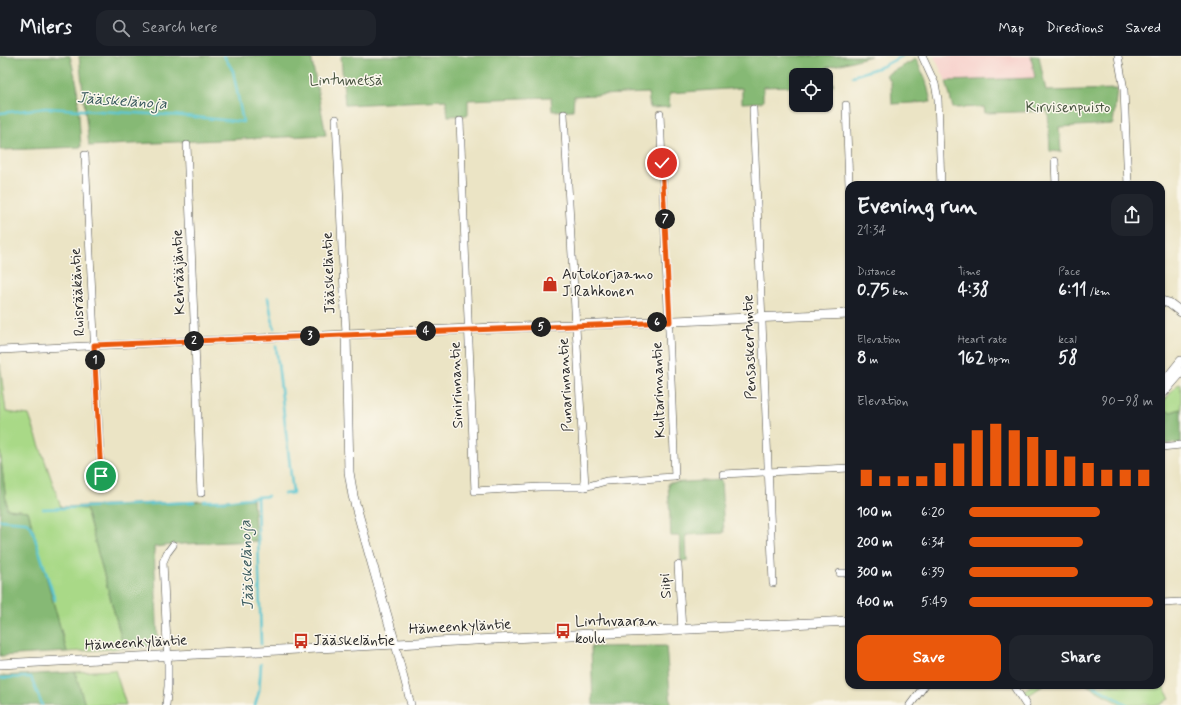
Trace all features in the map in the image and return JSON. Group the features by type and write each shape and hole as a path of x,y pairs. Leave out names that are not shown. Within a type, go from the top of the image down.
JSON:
{"street":[{"path":"922,56 935,84 938,99 941,181"},
{"path":"1118,56 1124,90 1128,181"},
{"path":"846,105 849,181"},
{"name":"Pensaskertuntie","path":"753,109 772,583"},
{"name":"Punarinnantie","path":"564,114 585,487"},
{"name":"Kultarinnantie","path":"585,487 606,481 675,477 670,322 660,114"},
{"name":"Jääskeläntie","path":"336,119 346,334 349,472 353,496 411,705"},
{"name":"Sinirinnantie","path":"460,121 474,491 540,487 585,487"},
{"name":"Kehrääjäntie","path":"187,145 201,493"},
{"name":"Ruisrääkäntie","path":"85,155 101,476"},
{"path":"1055,161 1056,181"},
{"path":"1165,302 1169,302 1181,312"},
{"path":"0,350 346,334 845,314"},
{"path":"1165,390 1179,372 1181,361"},
{"path":"1165,383 1179,372"},
{"path":"1165,447 1181,445"},
{"path":"723,474 845,468"},
{"path":"166,705 168,686 163,562 166,553 173,545"},
{"name":"Siipi","path":"678,564 682,630"},
{"path":"840,573 845,573"},
{"path":"1165,603 1181,602"},
{"name":"Hämeenkyläntie","path":"0,664 845,621"},
{"path":"910,705 922,689"},
{"path":"1016,689 1026,705"}],"shaded area":[{"path":"934,56 1031,56 1035,78 946,81"}],"green space":[{"path":"0,56 70,56 77,85 81,147 0,150"},
{"path":"79,56 311,56 326,135 89,146"},
{"name":"Lintumetsä","path":"341,56 871,56 826,68 789,68 789,86 763,87 763,102 742,103 742,88 670,93 669,107 650,108 648,93 574,96 573,110 552,111 551,97 468,100 468,115 448,116 446,100 345,105"},
{"name":"Kirvisenpuisto","path":"1031,56 1039,56 1046,91 1117,89 1113,124 1059,127 1061,152 1050,151 1048,111 985,113 984,107 953,108 946,81 1035,78"},
{"path":"916,59 926,81 931,102 892,104 891,82 886,75"},
{"path":"0,364 6,412 29,415 61,507 86,509 124,648 67,652 28,511 7,509 0,452"},
{"path":"1181,383 1181,409 1171,412 1165,410 1165,400 1176,386"},
{"path":"1181,409 1181,443 1165,444 1165,410 1171,412"},
{"path":"0,452 7,509 28,511 67,652 0,656"},
{"path":"721,480 724,533 686,535 687,561 681,561 680,536 671,536 668,483"},
{"path":"253,499 256,541 182,544 154,547 158,646 124,648 86,509 61,507"},
{"path":"666,646 671,705 593,705 591,647"},
{"path":"115,670 126,705 85,705 75,672"},
{"path":"75,672 85,705 0,705 0,676"},
{"path":"1026,689 1038,689 1027,696 1023,691"},
{"path":"1094,689 1164,689 1170,698 1160,705 1122,705"}],"waterway":[{"name":"Jääskelänoja","path":"0,113 46,108 185,116 243,122 233,71 224,56"},
{"path":"853,76 883,66 902,56"},
{"name":"Jääskelänoja","path":"268,298 274,328"},
{"name":"Jääskelänoja","path":"276,346 293,493 284,494"},
{"name":"Jääskelänoja","path":"261,644 257,497 268,496"},
{"path":"204,501 225,501 257,497"},
{"path":"43,509 194,502"},
{"path":"0,520 26,522 31,526 55,600"},
{"name":"Jääskelänoja","path":"255,705 259,692 261,664"},
{"path":"0,678 31,677 42,705"},
{"path":"1099,689 1128,705"}],"place":[{"name":"Autokorjaamo J.Rahkonen","path":"550,284"},
{"name":"Lintuvaaran koulu","path":"563,631"},
{"name":"Jääskeläntie","path":"301,641"}],"route":[{"path":"101,476 94,345 670,322 662,163"}]}
